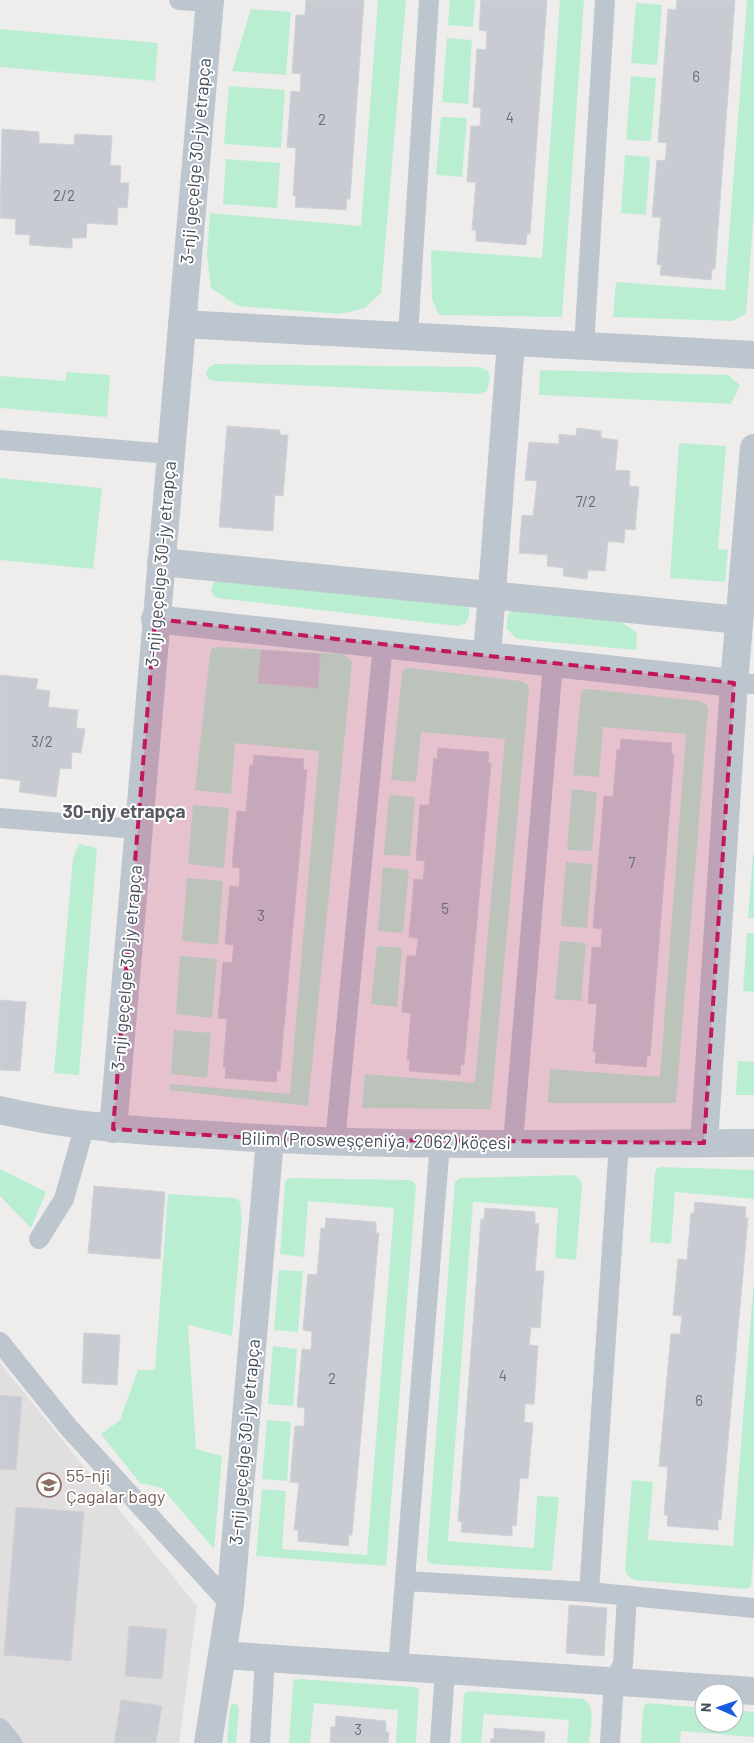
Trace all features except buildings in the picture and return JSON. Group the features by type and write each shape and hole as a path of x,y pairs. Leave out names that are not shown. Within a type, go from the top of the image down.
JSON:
{"street":[{"name":"3-nji geçelge 30-jy etrapça","path":"113,1129 209,1"},
{"path":"182,324 754,356"},
{"path":"487,656 511,342"},
{"path":"704,1143 744,683 739,620 754,448"},
{"path":"161,562 739,620"},
{"path":"155,619 744,683"},
{"name":"Bilim (Prosweşçeniýa, 2062) köçesi","path":"0,1110 44,1120 113,1129 335,1142 754,1143"},
{"name":"3-nji geçelge 30-jy etrapça","path":"208,1743 230,1604 270,1139"},
{"path":"222,1655 754,1691"}],"lane":[{"path":"179,0 209,1"},
{"path":"408,336 429,0"},
{"path":"584,346 605,0"},
{"path":"0,440 170,454"},
{"path":"335,1142 383,644"},
{"path":"513,1143 553,663"},
{"path":"0,818 138,829"},
{"path":"38,1239 64,1199 84,1125"},
{"path":"398,1667 440,1143"},
{"path":"589,1592 619,1143"},
{"path":"0,1342 69,1428 230,1604"},
{"path":"406,1581 589,1592 754,1608"},
{"path":"610,1743 614,1681 623,1664 627,1596"},
{"path":"260,1743 265,1658"},
{"path":"440,1743 446,1670"},
{"path":"0,1728 12,1743"}],"highlighted area":[{"path":"155,619 734,683 704,1143 270,1139 113,1129"}],"shaded area":[{"name":"55-nji Çagalar bagy","path":"0,1363 197,1606 179,1743 0,1743"}],"green space":[{"path":"378,0 406,0 381,293 365,308 340,314 238,306 211,288 207,254 210,213 361,226"},
{"path":"450,0 475,0 473,27 448,25"},
{"path":"560,0 584,0 562,317 439,315 432,299 431,250 542,258"},
{"path":"747,0 754,0 754,211 746,314 732,321 613,317 616,282 725,290"},
{"path":"636,3 662,5 657,65 631,63"},
{"path":"251,9 291,12 286,75 232,71"},
{"path":"0,29 158,43 155,81 0,67"},
{"path":"447,38 472,40 468,104 442,102"},
{"path":"631,76 656,78 651,141 626,140"},
{"path":"229,86 285,90 281,148 224,144"},
{"path":"441,117 467,118 462,177 436,175"},
{"path":"625,155 650,157 646,215 621,213"},
{"path":"226,159 280,163 277,208 223,204"},
{"path":"215,364 480,367 487,370 490,377 487,391 479,394 215,381 208,379 206,373 209,367"},
{"path":"540,370 728,375 740,385 731,404 539,395"},
{"path":"66,372 110,375 107,417 0,408 0,376 66,381"},
{"path":"679,443 726,446 718,549 728,550 725,582 670,578"},
{"path":"0,478 102,488 93,569 0,560"},
{"path":"214,582 467,603 469,614 465,624 457,626 218,598 213,595 211,589"},
{"path":"513,610 611,614 637,633 636,650 517,639 506,628 508,615"},
{"path":"212,648 344,654 352,662 308,1106 170,1090 170,1084 290,1094 319,751 235,743 231,794 195,790 210,654"},
{"path":"410,668 521,681 527,684 529,689 491,1109 362,1108 365,1074 475,1083 505,739 421,732 416,782 391,780 402,674 404,669"},
{"path":"583,690 700,701 706,704 708,709 676,1103 548,1103 550,1069 660,1077 686,734 603,727 599,777 573,775 581,695"},
{"path":"572,789 597,792 592,851 567,850"},
{"path":"389,795 415,797 410,856 384,855"},
{"path":"193,805 229,808 224,868 188,864"},
{"path":"79,844 97,848 79,1075 54,1073 73,858"},
{"path":"753,854 754,918 748,918"},
{"path":"566,862 592,864 587,928 561,926"},
{"path":"383,867 409,870 403,933 378,931"},
{"path":"187,878 223,881 218,945 182,941"},
{"path":"747,933 754,933 754,992 743,991"},
{"path":"560,941 586,943 581,1001 555,999"},
{"path":"377,946 402,948 397,1007 371,1004"},
{"path":"180,956 217,959 212,1018 176,1014"},
{"path":"174,1030 211,1033 207,1078 171,1074"},
{"path":"738,1061 754,1062 754,1095 736,1095"},
{"path":"661,1167 754,1170 754,1199 675,1192 671,1244 650,1242 655,1173 656,1169"},
{"path":"0,1169 46,1192 31,1228 0,1196"},
{"path":"574,1175 581,1181 582,1186 576,1260 555,1258 558,1208 473,1202 448,1541 534,1548 537,1496 559,1497 552,1571 432,1564 428,1562 427,1557 455,1182 460,1178"},
{"path":"291,1178 409,1180 414,1182 416,1187 386,1566 256,1556 262,1489 286,1491 282,1549 367,1555 394,1208 308,1201 304,1257 280,1254 285,1184 286,1180"},
{"path":"168,1194 236,1198 240,1202 242,1218 232,1336 188,1325 196,1449 222,1456 214,1549 162,1488 140,1483 101,1434 120,1420 138,1370 155,1370"},
{"path":"279,1270 303,1271 298,1332 274,1330"},
{"path":"754,1279 754,1544 751,1586 747,1589 634,1580 627,1575 625,1569 632,1480 653,1482 648,1540 733,1546"},
{"path":"273,1346 297,1349 293,1406 268,1404"},
{"path":"267,1420 291,1422 287,1481 262,1479"},
{"path":"294,1680 414,1687 419,1689 416,1743 396,1743 398,1710 314,1703 310,1743 289,1743 293,1685"},
{"path":"469,1691 583,1699 590,1707 591,1713 589,1743 567,1743 569,1720 484,1714 481,1743 461,1743 464,1694"},
{"path":"649,1703 694,1707 694,1732 681,1731 680,1743 641,1743 643,1709"},
{"path":"232,1704 237,1704 239,1709 236,1743 227,1743 230,1708"},
{"path":"744,1711 754,1712 754,1737 705,1733 744,1733"}],"place":[{"name":"55-nji Çagalar bagy","path":"49,1485"}],"district":[{"name":"30-njy etrapça","path":"124,810"}]}
